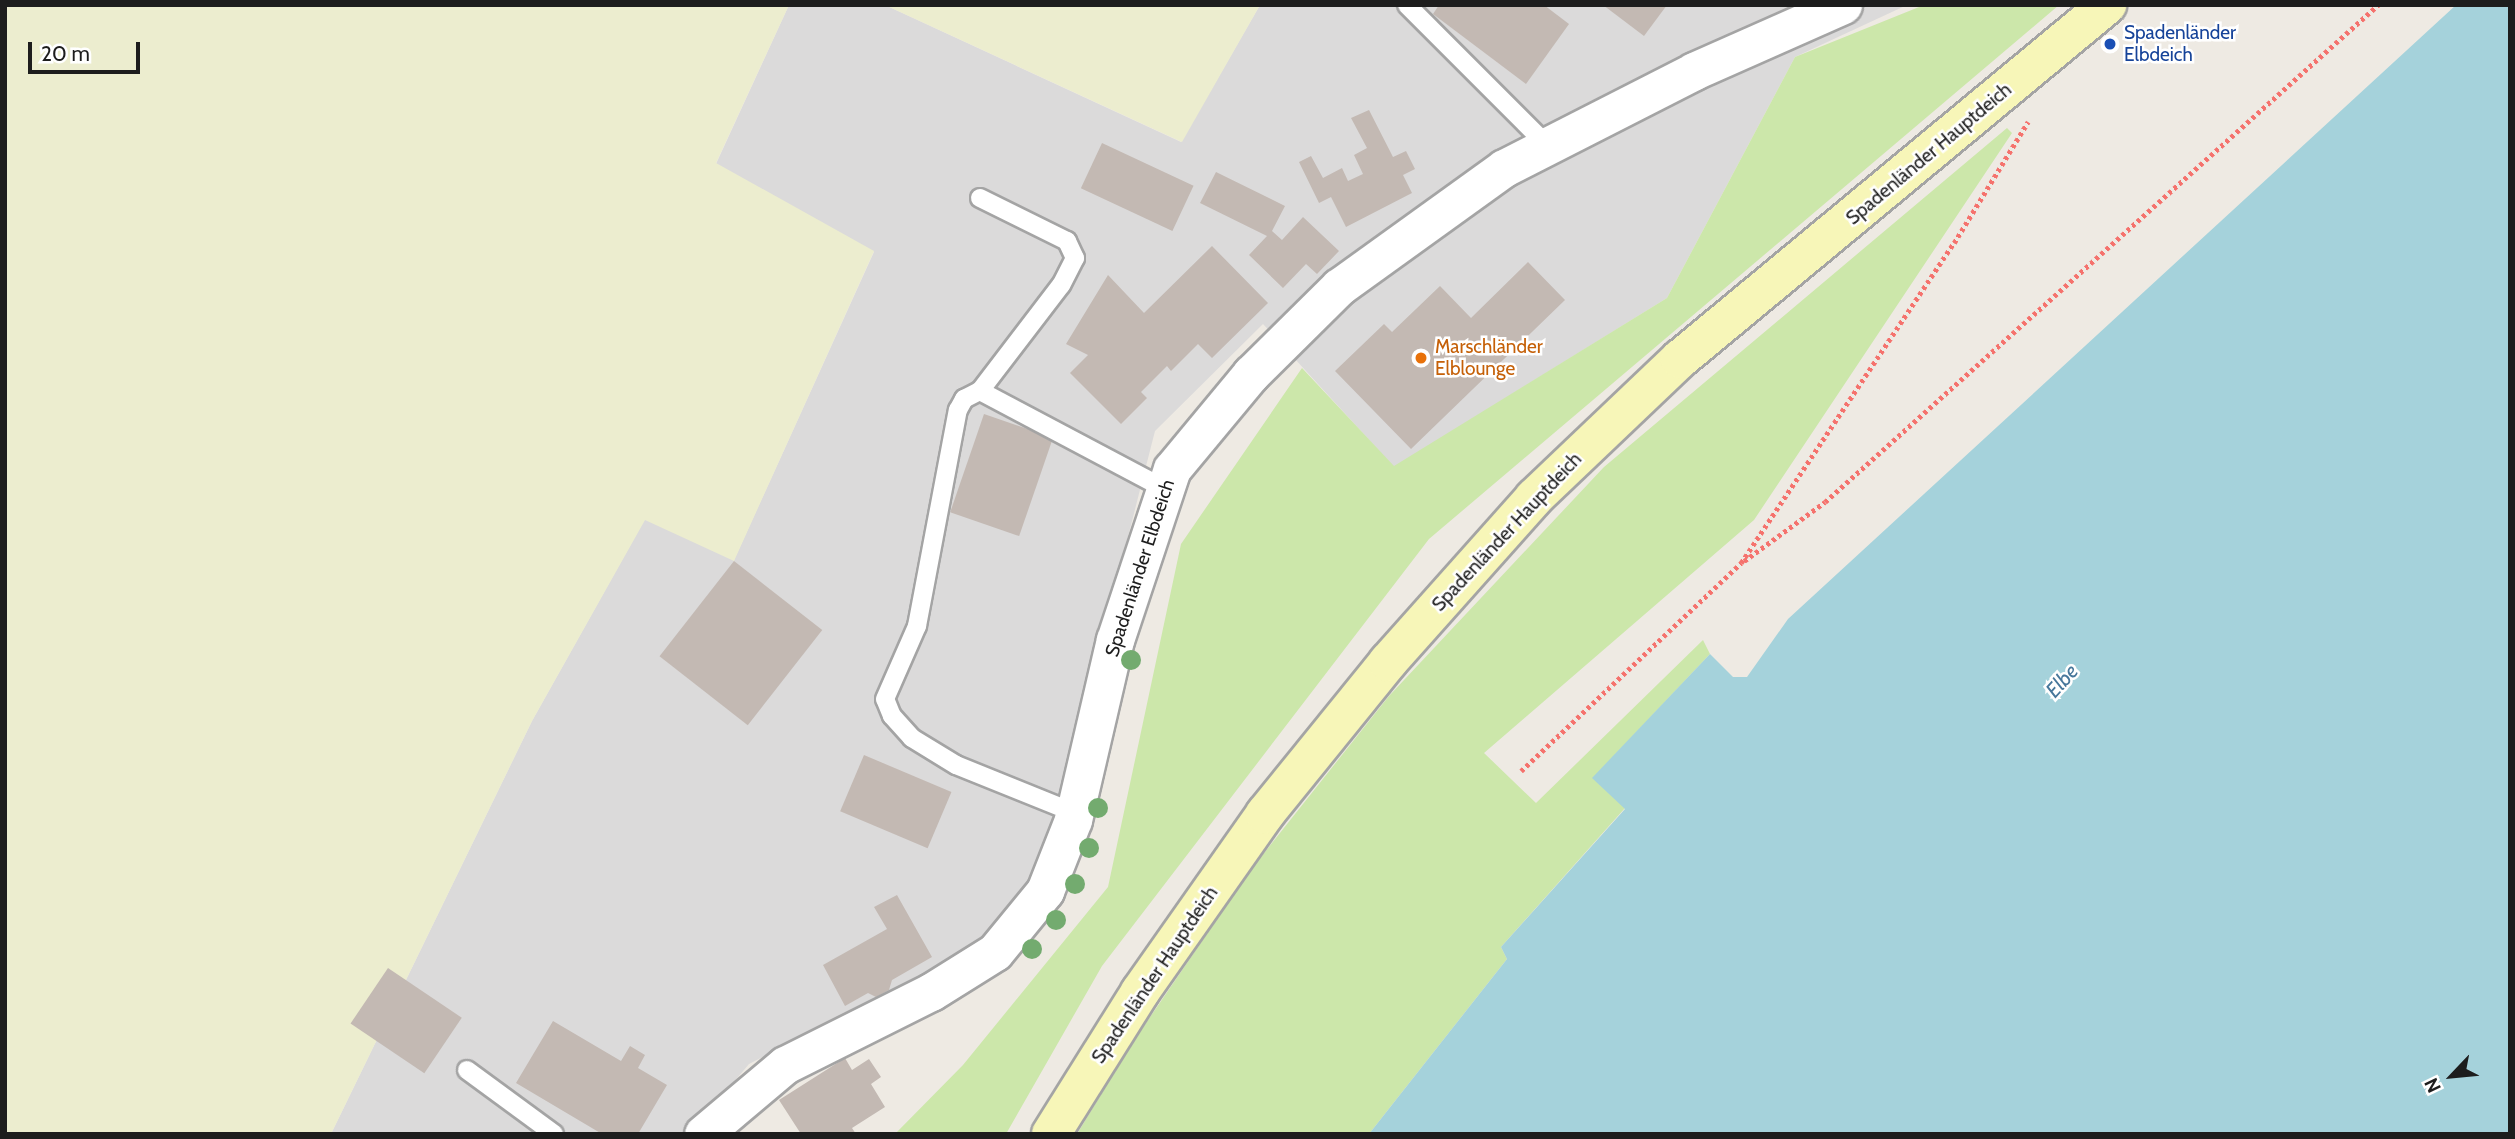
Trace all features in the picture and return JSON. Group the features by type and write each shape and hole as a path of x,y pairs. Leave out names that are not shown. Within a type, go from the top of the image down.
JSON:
{"street":[{"name":"Spadenländer Elbdeich","path":"703,1134 785,1065 931,992 995,952 1045,891 1075,813 1115,640 1172,469 1251,374 1339,287 1504,168 1694,71 1843,5"},
{"name":"Spadenländer Hauptdeich","path":"1051,1134 1140,992 1265,814 1388,662 1534,498 1680,359 2101,7"}],"lane":[{"path":"1407,5 1548,146"},
{"path":"980,198 1067,241 1075,258 1062,285 980,391 964,399 958,410 917,626 885,698 892,716 912,738 956,765 1075,813"},
{"path":"980,391 1165,489"},
{"path":"467,1070 554,1134"}],"path":[{"path":"1521,771 1741,563 1825,502 2378,5"},
{"path":"1741,563 1954,243 2034,113"}],"shaded area":[{"path":"789,5 885,5 1181,142 1260,5 1907,5 1795,57 1667,298 1394,467 1263,324 1155,431 1045,862 977,947 749,1064 690,1134 331,1134 532,721 645,519 734,560 874,252 716,164"}],"green space":[{"path":"5,5 789,5 716,163 874,251 734,561 645,520 532,721 331,1134 5,1134"},
{"path":"885,5 1260,5 1182,142"},
{"path":"1924,5 2059,5 1429,539 1102,966 1006,1134 895,1134 963,1065 1108,887 1181,544 1302,368 1394,466 1667,298 1795,57"},
{"path":"2007,128 2012,133 1754,520 1484,753 1536,803 1703,640 1710,654 1593,778 1625,808 1501,947 1507,959 1369,1134 1077,1134 1133,1042 1252,868 1389,696 1604,467"}],"water":[{"name":"Elbe","path":"2456,5 2510,5 2510,1134 1369,1134 1507,959 1501,947 1625,809 1592,778 1710,654 1733,677 1747,677 1788,619"}],"building":[{"path":"1439,5 1544,5 1569,24 1526,84 1433,14"},
{"path":"1603,5 1667,5 1644,36"},
{"path":"1369,110 1393,157 1406,151 1415,169 1403,175 1412,193 1346,227 1331,197 1319,203 1299,162 1311,156 1323,178 1342,168 1348,181 1363,174 1354,155 1367,148 1351,118"},
{"path":"1102,143 1194,186 1172,231 1081,188"},
{"path":"1216,172 1285,206 1272,231 1282,240 1303,217 1339,251 1317,274 1306,264 1283,288 1249,255 1267,236 1200,203"},
{"path":"1212,246 1268,303 1212,358 1198,344 1171,371 1167,366 1141,392 1147,398 1121,424 1070,373 1088,355 1066,344 1108,275 1144,313"},
{"path":"1528,262 1565,300 1411,449 1335,371 1384,324 1392,332 1440,286 1471,318"},
{"path":"984,414 1053,438 1019,536 950,512"},
{"path":"734,561 822,630 748,725 660,656"},
{"path":"864,755 951,792 928,848 840,811"},
{"path":"897,895 932,957 892,980 889,990 876,997 868,993 845,1006 823,965 887,929 874,907"},
{"path":"388,968 462,1018 424,1073 351,1024"},
{"path":"553,1021 621,1061 630,1046 645,1055 638,1068 667,1085 638,1134 602,1134 516,1083"},
{"path":"845,1058 852,1070 869,1059 881,1077 871,1084 885,1107 852,1128 856,1134 801,1134 779,1100"}],"place":[{"name":"Spadenländer Elbdeich","path":"2110,44"},
{"name":"Marschländer Elblounge","path":"1421,358"}]}
